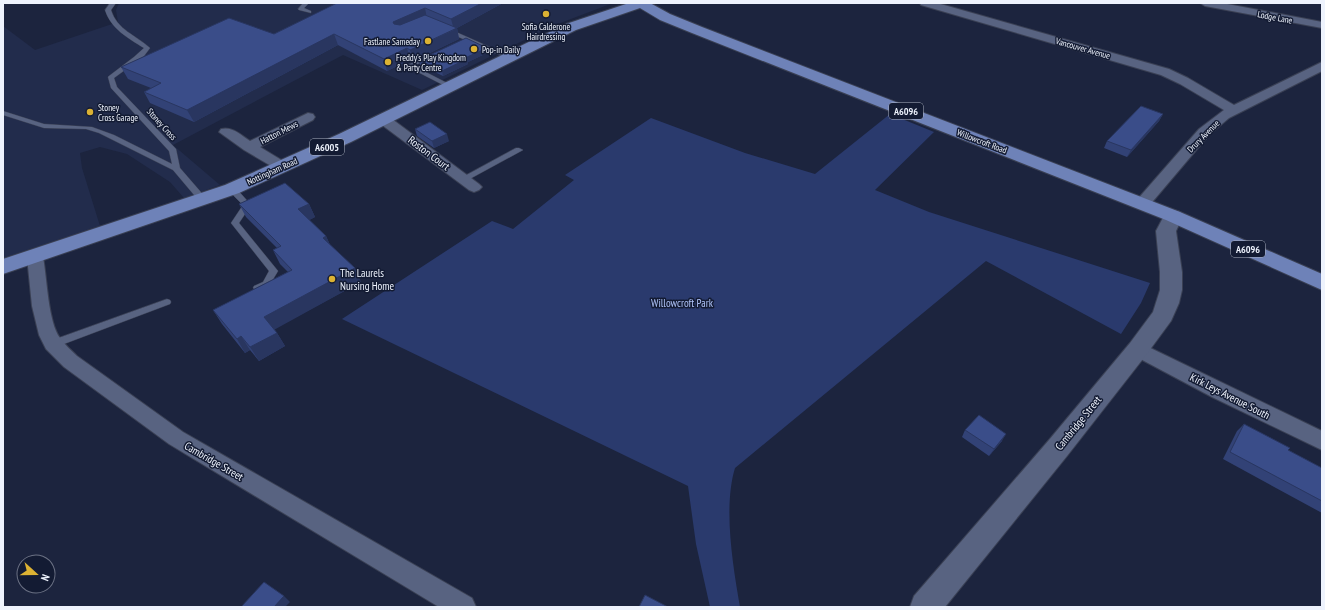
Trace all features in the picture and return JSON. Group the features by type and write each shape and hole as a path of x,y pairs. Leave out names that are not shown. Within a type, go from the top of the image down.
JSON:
{"main road":[{"name":"Nottingham Road","path":"3,267 232,189 383,119 571,27 641,3"},
{"name":"Willowcroft Road","path":"641,3 665,17 697,30 1173,216 1322,283"}],"street":[{"name":"Vancouver Avenue","path":"925,3 1165,72 1184,81 1234,110"},
{"name":"Lodge Lane","path":"1205,3 1322,25"},
{"name":"Drury Avenue","path":"1142,204 1204,132 1224,115 1319,70"},
{"name":"Hatton Mews","path":"249,146 308,117"},
{"name":"Roston Court","path":"383,119 469,183"},
{"name":"Hatton Mews","path":"226,132 282,167"},
{"name":"Cambridge Street","path":"924,607 1058,448 1163,315 1171,290 1171,272 1166,231 1173,216"},
{"name":"Cambridge Street","path":"35,257 43,313 48,335 53,344 90,377 165,431 463,607"},
{"name":"Kirk Leys Avenue South","path":"1138,348 1226,394 1322,441"}],"lane":[{"name":"Stoney Cross","path":"113,3 108,10 109,17 115,25 147,48 145,53 123,67 111,77 114,88 172,151 176,168 203,200"},
{"path":"306,3 301,9 309,12"},
{"path":"442,28 508,57"},
{"path":"462,42 468,39"},
{"path":"436,54 409,66 449,86"},
{"path":"3,113 29,123 49,126 89,128 134,147 160,162 176,168"},
{"path":"469,183 519,150"},
{"path":"232,189 248,205 235,223 274,271 266,284 248,293"},
{"path":"53,344 167,302"}],"shaded area":[{"path":"119,3 613,3 555,25 422,90 343,55 173,145 220,185 184,198 170,182 127,154 100,147 80,153 82,168 100,226 3,258 3,26 35,50 118,22 116,10"}],"green space":[{"name":"Willowcroft Park","path":"890,114 934,132 875,190 929,212 1150,283 1141,303 1121,334 986,261 735,468 731,484 729,519 732,556 740,607 710,607 696,544 688,486 342,319 492,221 513,229 574,180 565,175 651,118 745,153 815,174"}],"building":[{"path":"337,3 482,3 451,19 425,8 393,22 394,24 400,25 425,15 457,28 410,50 407,48 384,59 334,34 187,110 144,92 161,83 121,67 229,18 274,34"},
{"path":"466,38 487,48 442,71 419,60"},
{"path":"1141,106 1163,114 1131,150 1107,141"},
{"path":"430,122 447,134 432,141 415,129"},
{"name":"The Laurels Nursing Home","path":"285,183 309,204 298,209 326,236 323,238 355,268 264,317 277,333 250,347 241,336 237,339 213,310 292,270 273,250 281,246 239,204"},
{"path":"979,415 1006,434 994,449 965,430"},
{"path":"1244,424 1290,448 1288,450 1322,468 1322,501 1230,452"},
{"path":"264,582 284,596 274,607 241,607"},
{"path":"645,595 668,607 639,607"}],"place":[{"name":"Sofia Calderone Hairdressing","path":"546,14"},
{"name":"Fastlane Sameday","path":"428,41"},
{"name":"Pop-in Daily","path":"474,49"},
{"name":"Freddy's Play Kingdom & Party Centre","path":"388,62"},
{"name":"Stoney Cross Garage","path":"90,112"},
{"name":"The Laurels Nursing Home","path":"332,279"}]}
